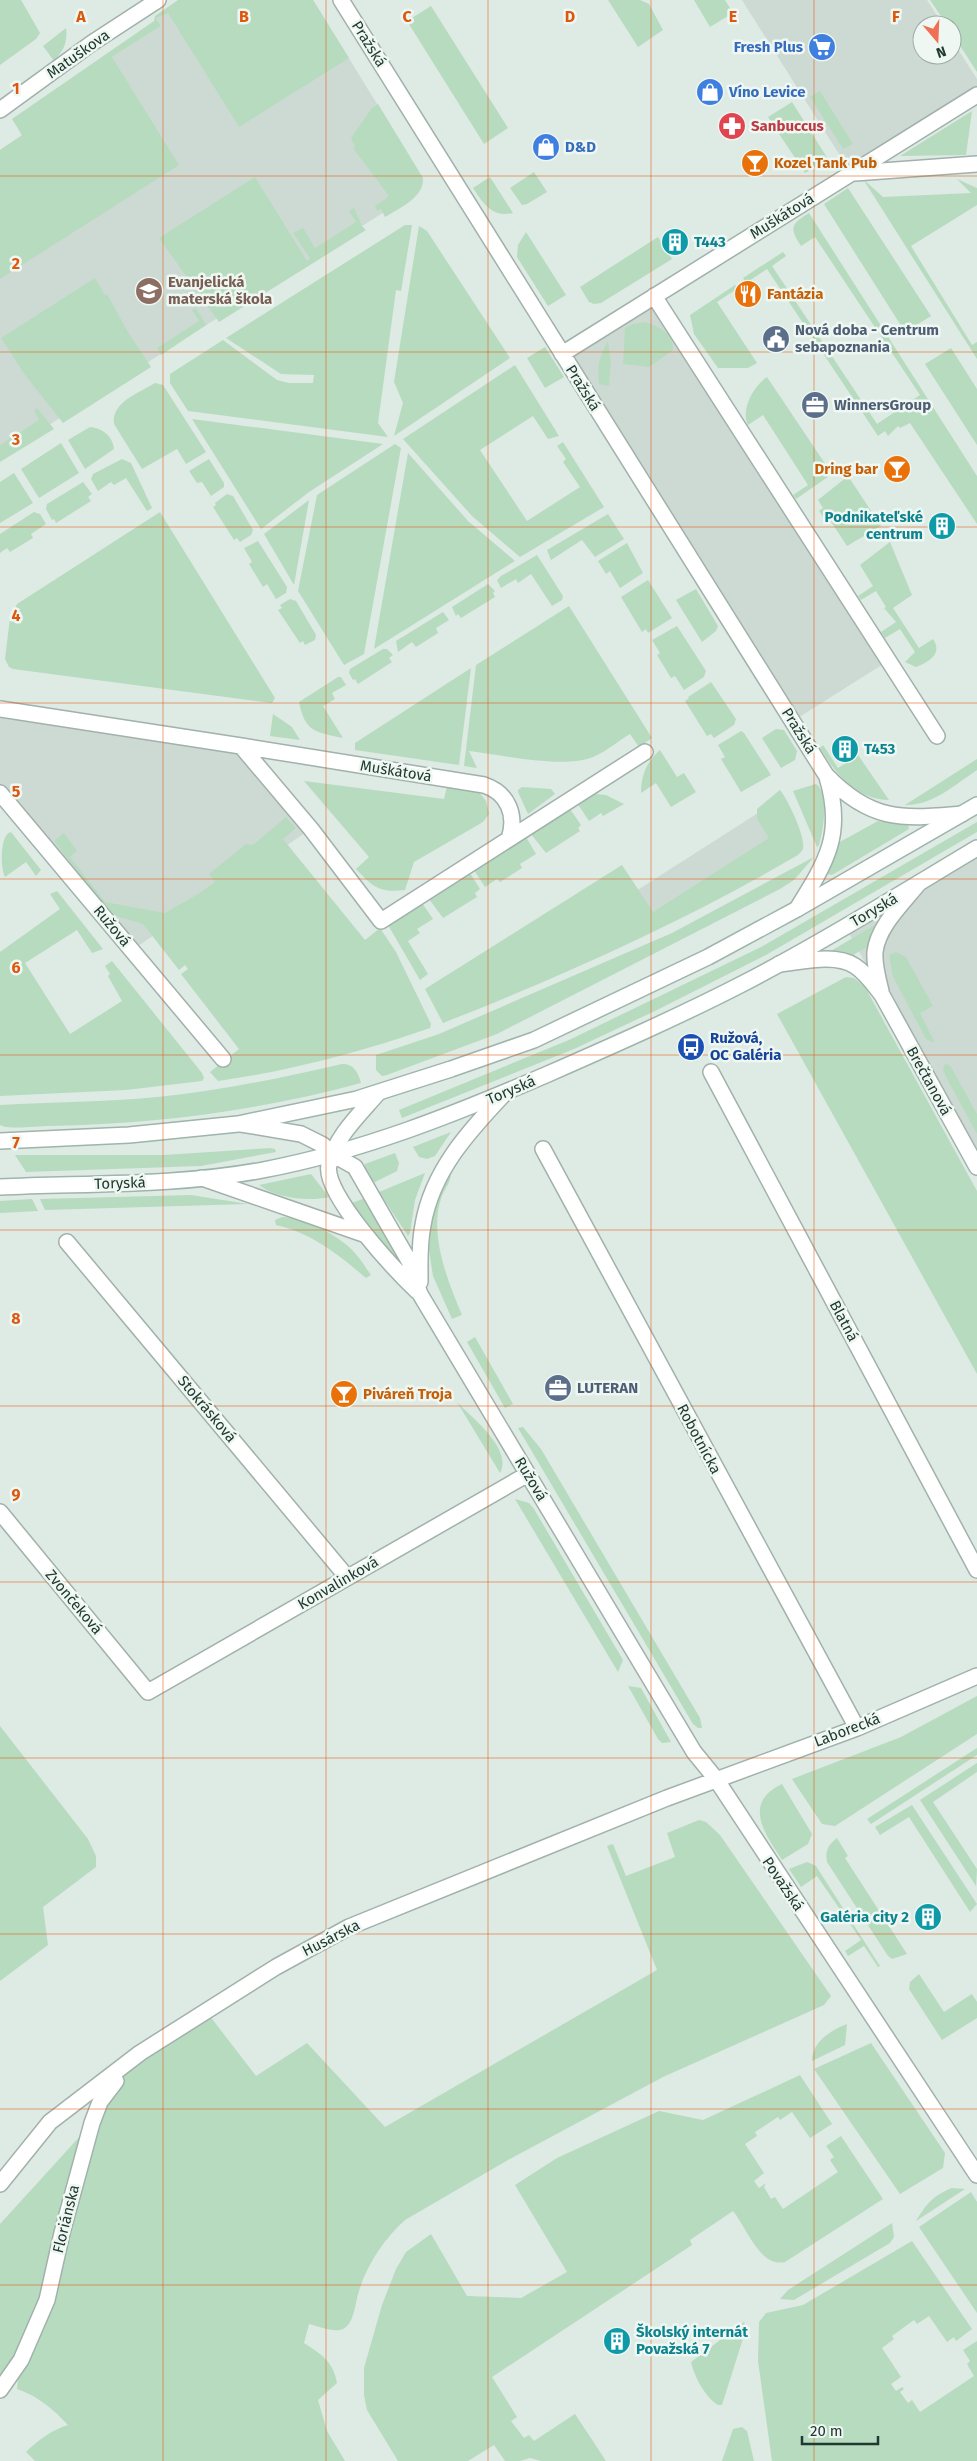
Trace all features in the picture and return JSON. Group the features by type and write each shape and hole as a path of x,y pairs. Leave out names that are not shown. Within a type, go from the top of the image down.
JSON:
{"street":[{"name":"Matuškova","path":"0,110 92,43 158,0"},
{"name":"Pražská","path":"344,1 562,354 826,775"},
{"name":"Muškátová","path":"562,354 977,95"},
{"path":"851,173 977,164"},
{"path":"654,296 937,736"},
{"name":"Muškátová","path":"0,709 241,746 492,788 507,802 512,814 513,826 509,839"},
{"path":"241,746 311,829 381,921 645,752"},
{"path":"826,775 846,794 872,810 911,817 962,814"},
{"path":"797,909 818,876 831,845 835,822 834,805 826,775"},
{"name":"Ružová","path":"0,793 223,1059"},
{"path":"0,1141 128,1135 238,1124 378,1093 534,1040 708,957 797,909 977,805"},
{"name":"Toryská","path":"0,1187 202,1178 264,1170 332,1154 398,1135 505,1093 655,1027 779,964 977,848"},
{"path":"882,995 876,968 875,953 877,943 887,922 919,883"},
{"path":"779,964 840,961 856,967 882,995"},
{"name":"Brečtanová","path":"882,995 977,1167"},
{"name":"Blatná","path":"711,1072 977,1570"},
{"name":"Ružová","path":"378,1093 348,1129 332,1154 328,1166 330,1180 340,1200 366,1235 395,1270 420,1294"},
{"path":"420,1294 422,1227 432,1191 448,1161 472,1128 505,1093"},
{"path":"238,1124 301,1134 323,1145 332,1154"},
{"name":"Robotnícka","path":"542,1149 856,1728"},
{"name":"Ružová","path":"332,1154 350,1163 360,1174 409,1261 420,1294 642,1665"},
{"path":"202,1178 366,1235"},
{"name":"Stokrásková","path":"68,1242 347,1577"},
{"name":"Konvalinková","path":"148,1692 528,1474"},
{"name":"Zvončeková","path":"0,1512 148,1692"},
{"name":"Považská","path":"642,1665 694,1752 716,1779 972,2158 977,2175"},
{"name":"Laborecká","path":"716,1779 856,1728 977,1676"},
{"name":"Husárska","path":"0,2184 50,2122 140,2053 276,1967 349,1927 716,1779"},
{"name":"Floriánska","path":"0,2390 21,2360 48,2300 62,2233 95,2112 109,2089 140,2053"}],"shaded area":[{"path":"193,0 313,0 414,164 400,202 0,456 0,150 22,136 18,128 58,91 161,26 156,18"},
{"path":"742,0 927,0 937,15 912,15 912,65 962,65 962,56 977,79 977,95 851,173"},
{"path":"654,296 888,661 793,721 562,354"},
{"path":"0,709 241,746 311,829 132,950 0,793"},
{"path":"758,813 774,840 652,917 636,891"},
{"path":"977,848 977,1167 845,926"}],"green space":[{"path":"0,0 21,0 40,33 36,39 0,65"},
{"path":"178,0 313,0 349,58 239,127 168,13 156,18 161,26 112,57 179,165 0,279 0,150 22,135 12,119 154,21 155,16"},
{"path":"608,0 640,0 649,4 663,30 638,47"},
{"path":"694,0 725,0 733,13 710,27"},
{"path":"930,0 977,0 977,72 962,49 962,15 940,15"},
{"path":"431,6 508,128 484,144 407,21"},
{"path":"66,28 64,46 54,61 43,46"},
{"path":"820,91 853,144 843,149 810,97"},
{"path":"792,102 828,159 805,173 768,117"},
{"path":"378,104 423,178 422,185 415,197 385,217 381,209 377,211 375,206 389,196 353,148 355,147 351,138 372,108"},
{"path":"972,111 966,155 900,156"},
{"path":"534,172 547,192 522,205 510,188"},
{"path":"255,177 307,261 310,258 293,233 303,228 315,248 356,222 349,211 354,208 362,226 366,230 219,322 159,238"},
{"path":"490,177 513,213 499,213 489,208 473,188"},
{"path":"863,179 883,197 971,193 957,179 977,188 977,205 911,246 972,345 977,342 977,359"},
{"path":"848,188 931,316 905,332 824,204"},
{"path":"809,213 977,476 977,524 910,423 900,428 898,426 888,436 885,431 878,436 767,269 746,283 743,278 783,252 786,256 772,266 877,424 920,395 815,237 801,246 797,240 794,231 795,224"},
{"path":"405,225 412,225 401,291 396,290 378,423 388,437 188,411 170,383 170,374 223,340 277,380 289,383 313,383 314,375 281,374 226,338"},
{"path":"419,226 427,231 510,358 394,436 403,403 394,382"},
{"path":"526,232 566,295 548,306 517,257 518,245"},
{"path":"658,237 672,259 601,303 594,304 589,302 580,287"},
{"path":"95,278 105,295 107,294 128,332 151,367 63,423 25,375 1,338"},
{"path":"735,285 738,288 717,302 757,363 748,368 718,368 694,334 690,315"},
{"path":"196,308 206,325 161,355 157,348 199,321 192,310"},
{"path":"645,322 668,335 673,344 673,350 649,367 623,364 625,328 633,324"},
{"path":"608,341 611,363 609,386 599,384 598,373 599,362"},
{"path":"545,347 564,377 545,388 527,358"},
{"path":"951,348 977,389 977,445 925,364"},
{"path":"515,365 559,436 548,439 533,416 480,450 527,521 580,487 563,462 566,459 557,446 563,442 604,507 520,557 472,516 403,439"},
{"path":"767,377 832,474 796,499 793,495 808,485 763,415 748,425 746,419 747,405 753,392"},
{"path":"155,383 163,385 206,452 186,464 177,449 142,469 114,424 114,416 121,404 127,399"},
{"path":"37,408 54,429 0,462 0,445 39,420 34,411"},
{"path":"192,419 383,444 309,492 261,529"},
{"path":"90,427 106,433 112,440 114,449 85,469 68,440"},
{"path":"61,443 79,473 39,498 21,469"},
{"path":"395,444 401,448 364,654 344,665 298,591 317,495"},
{"path":"408,453 468,521 515,561 374,649"},
{"path":"122,459 131,463 152,508 147,511 126,478 114,485 111,482 98,491 91,479 93,474"},
{"path":"209,459 224,483 224,487 211,496 202,482 197,483 189,471"},
{"path":"14,473 33,503 0,523 0,482"},
{"path":"848,476 881,526 847,546 828,517 824,518 819,511 823,508 818,500"},
{"path":"83,482 92,494 88,497 91,501 56,523 54,519 52,520 46,509 47,504"},
{"path":"227,494 233,496 253,530 251,535 240,542 237,538 234,540 213,507 216,505 215,503"},
{"path":"309,500 294,585 264,534"},
{"path":"34,512 40,514 46,524 31,534 33,538 10,552 7,548 0,553 0,534"},
{"path":"160,512 275,698 272,703 9,667 5,659 10,618 17,604"},
{"path":"608,514 624,539 595,557 582,540 551,560 547,550"},
{"path":"258,541 287,587 286,593 276,599 267,584 263,587 249,564 252,562 244,548"},
{"path":"890,542 912,595 893,608 919,648 933,639 936,644 933,657 926,663 916,667 905,662 915,652 900,629 885,638 881,632 896,622 884,608 886,607 876,591 861,600 858,596 873,586 860,565"},
{"path":"627,543 643,573 620,588 610,571 606,574 598,561"},
{"path":"537,555 563,596 562,600 552,606 531,574 518,583 516,579 501,588 497,580"},
{"path":"648,580 672,618 648,633 646,629 642,632 621,597"},
{"path":"488,584 495,591 493,593 495,597 461,618 458,614 456,616 452,607"},
{"path":"696,589 718,626 716,631 702,642 676,600"},
{"path":"290,599 296,601 316,635 315,640 305,645 303,641 300,643 278,610 282,608 280,605"},
{"path":"569,606 652,738 639,747 630,734 593,757 566,762 532,760 469,751 477,768 464,766 476,665"},
{"path":"443,612 449,620 436,628 438,633 416,647 412,642 398,652 396,641"},
{"path":"677,626 706,671 704,677 684,690 675,676 671,678 657,655 660,653 652,640"},
{"path":"383,649 387,649 393,655 389,658 392,662 358,684 355,679 353,680 349,673 350,669"},
{"path":"471,668 459,765 355,750 355,743"},
{"path":"338,677 341,677 346,685 332,693 335,699 323,706 343,738 318,732 308,725 301,712 299,702"},
{"path":"711,682 736,719 734,725 714,738 711,734 707,736 685,701"},
{"path":"273,714 292,727 300,740 270,736"},
{"path":"776,729 784,730 797,751 795,760 781,768 762,738"},
{"path":"741,731 771,775 741,792 721,759 725,757 718,745"},
{"path":"823,745 838,768 858,755 889,800 877,799 856,790 840,776 826,758 820,748"},
{"path":"660,750 677,777 684,773 696,792 671,807 656,783 641,793 642,780 646,769"},
{"path":"977,759 977,770 952,787 925,802 905,805"},
{"path":"304,781 444,799 448,782 476,788 486,801 489,814 483,822 414,862 405,890 389,891 372,884 356,869 369,857"},
{"path":"816,784 823,795 824,804 822,831 817,847 793,791"},
{"path":"522,787 551,789 555,794 528,814 518,792"},
{"path":"780,790 792,810 802,836 803,849 798,855 712,902 624,946 534,986 443,1023 425,989 622,865 653,912 769,838 757,819 757,809"},
{"path":"596,794 606,795 624,804 603,816 601,813 589,821 577,803"},
{"path":"570,809 581,825 578,828 580,831 546,853 531,834"},
{"path":"286,817 296,828 283,839 365,940 380,928 396,952 431,1024 430,1028 325,1060 272,1072 218,1081 210,1072 239,1049 181,974 188,969 185,965 179,970 143,924 116,916 103,904 54,841 64,833 77,851 70,857 105,902 165,913 215,882 209,874 246,844 253,845"},
{"path":"878,821 908,825 909,829 832,875 827,874 838,843"},
{"path":"977,822 977,832 766,955 574,1049 402,1118 399,1110 569,1040 761,947"},
{"path":"11,832 41,870 36,876 26,862 5,877 2,866 3,844 7,834"},
{"path":"526,837 536,854 520,864 522,868 500,882 497,879 485,887 474,870"},
{"path":"814,857 794,880 780,889 497,1034 387,1075 382,1076 376,1070 376,1055 439,1034 672,933"},
{"path":"470,873 480,889 475,893 477,897 443,918 429,899"},
{"path":"57,891 103,949 92,953 77,930 25,963 70,1034 122,1001 108,976 110,974 105,966 112,961 202,1073 204,1078 202,1081 126,1090 0,1096 0,952 60,909 50,894"},
{"path":"422,903 433,919 417,929 420,933 408,941 428,974 420,980 388,925"},
{"path":"885,919 872,934 869,946 853,955 842,953 819,958"},
{"path":"896,952 906,957 933,1006 920,1013 935,1043 926,1039 893,977 889,955"},
{"path":"846,977 854,978 865,987 977,1191 977,1374 777,1014"},
{"path":"342,1064 350,1065 355,1069 361,1083 284,1101 167,1119 89,1125 10,1127 0,1125 0,1105 157,1097 250,1083"},
{"path":"945,1064 950,1065 977,1114 977,1134 946,1077 943,1069"},
{"path":"451,1132 435,1156 427,1159 419,1157 413,1147"},
{"path":"275,1149 276,1152 201,1166 26,1172 15,1155 164,1155"},
{"path":"395,1153 399,1163 397,1171 373,1183 364,1168 365,1164"},
{"path":"451,1170 449,1182 441,1199 437,1228 446,1273 462,1315 452,1319 433,1276 429,1250 430,1226 441,1182"},
{"path":"425,1173 415,1200 408,1236 379,1192"},
{"path":"311,1174 329,1197 312,1199 292,1198 274,1193 259,1185"},
{"path":"191,1195 248,1204 45,1210 40,1199"},
{"path":"365,1198 402,1264 398,1263 352,1203"},
{"path":"32,1199 38,1211 0,1213 0,1201"},
{"path":"282,1217 309,1223 335,1236 352,1250 371,1275 366,1278 346,1261 313,1239 276,1225 275,1220"},
{"path":"475,1337 513,1404 505,1408 467,1342"},
{"path":"457,1402 496,1444 503,1464 500,1473"},
{"path":"523,1427 541,1449 700,1718 702,1728 698,1728 693,1724 518,1428"},
{"path":"515,1499 529,1503 534,1509 623,1660 618,1672"},
{"path":"628,1686 641,1688 671,1742 662,1743 658,1739"},
{"path":"977,1696 977,1734 835,1826 822,1824 792,1779 901,1737"},
{"path":"0,1726 88,1839 96,1856 96,1867 43,1907 48,1945 0,1981"},
{"path":"977,1748 977,1755 871,1824 867,1819"},
{"path":"977,1763 977,1772 933,1802 977,1869 976,1886 920,1800"},
{"path":"782,1784 812,1834 808,1844 782,1860 764,1830 760,1810 763,1800 770,1792"},
{"path":"912,1805 977,1904 970,1912 909,1817 880,1835 875,1827"},
{"path":"699,1820 706,1822 720,1835 831,1996 824,2005 663,2077 508,2160 405,2220 384,2243 372,2261 362,2281 354,2312 347,2326 343,2329 335,2330 309,2324 304,2343 325,2359 333,2369 337,2383 318,2400 327,2431 345,2461 35,2461 26,2452 35,2443 68,2425 45,2404 32,2395 17,2389 20,2361 0,2390 0,2224 92,2123 100,2102 140,2053 206,2011 256,2076 307,2043 385,2127 657,1970 607,1846 613,1844 626,1876 675,1857 667,1833"},
{"path":"837,1838 848,1856 845,1858 907,1954 892,1959 888,1956 827,1862 828,1848"},
{"path":"807,1862 816,1866 880,1966 878,1967 864,1946 848,1956 845,1951 861,1940 817,1876 801,1887 789,1869"},
{"path":"919,1974 944,2012 972,1994 977,2002 977,2018 942,2040 909,1989 910,1982"},
{"path":"847,2024 845,2045 812,2061 815,2048 819,2043 829,2033"},
{"path":"871,2043 945,2153 943,2168 900,2194 814,2069"},
{"path":"800,2075 832,2124 810,2138 792,2112 780,2120 778,2117 755,2132 757,2136 745,2144 764,2173 754,2181 759,2188 766,2183 764,2187 771,2199 775,2197 783,2209 838,2172 830,2160 834,2157 826,2146 841,2136 883,2199 785,2262 776,2262 768,2259 761,2253 733,2211 690,2240 692,2245 492,2377 517,2417 511,2421 524,2438 529,2435 534,2441 575,2414 606,2461 541,2461 530,2458 520,2461 505,2461 494,2445 468,2461 398,2461 367,2410 364,2395 364,2368 382,2305 396,2269 406,2252 431,2234 467,2296 521,2298 567,2272 515,2185 557,2158 659,2111 703,2120"},
{"path":"952,2188 965,2189 916,2221 931,2201"},
{"path":"971,2192 977,2202 977,2313 919,2227"},
{"path":"892,2223 894,2237 890,2243 794,2300 780,2299 788,2290"},
{"path":"912,2241 972,2329 956,2341 954,2337 947,2342 929,2316 917,2324 914,2320 892,2336 894,2339 882,2348 901,2377 891,2384 896,2391 902,2387 904,2389 900,2392 908,2403 912,2400 920,2412 974,2376 967,2364 970,2361 963,2350 977,2341 977,2461 772,2461 758,2361 759,2322 766,2313 803,2305"},
{"path":"744,2322 746,2329 722,2405 718,2405 701,2386 691,2362"},
{"path":"742,2427 747,2431 754,2461 722,2461 733,2429"}],"place":[{"name":"Fresh Plus","path":"822,47"},
{"name":"Víno Levice","path":"710,92"},
{"name":"Sanbuccus","path":"732,126"},
{"name":"D&D","path":"546,147"},
{"name":"Kozel Tank Pub","path":"755,163"},
{"name":"T443","path":"675,242"},
{"name":"Evanjelická materská škola","path":"149,291"},
{"name":"Fantázia","path":"748,294"},
{"name":"Nová doba - Centrum sebapoznania","path":"776,339"},
{"name":"WinnersGroup","path":"815,405"},
{"name":"Dring bar","path":"897,469"},
{"name":"Podnikateľské centrum","path":"942,526"},
{"name":"T453","path":"845,749"},
{"name":"Ružová, OC Galéria","path":"691,1047"},
{"name":"LUTERAN","path":"558,1388"},
{"name":"Piváreň Troja","path":"344,1394"},
{"name":"Galéria city 2","path":"928,1917"},
{"name":"Školský internát Považská 7","path":"617,2341"}]}
